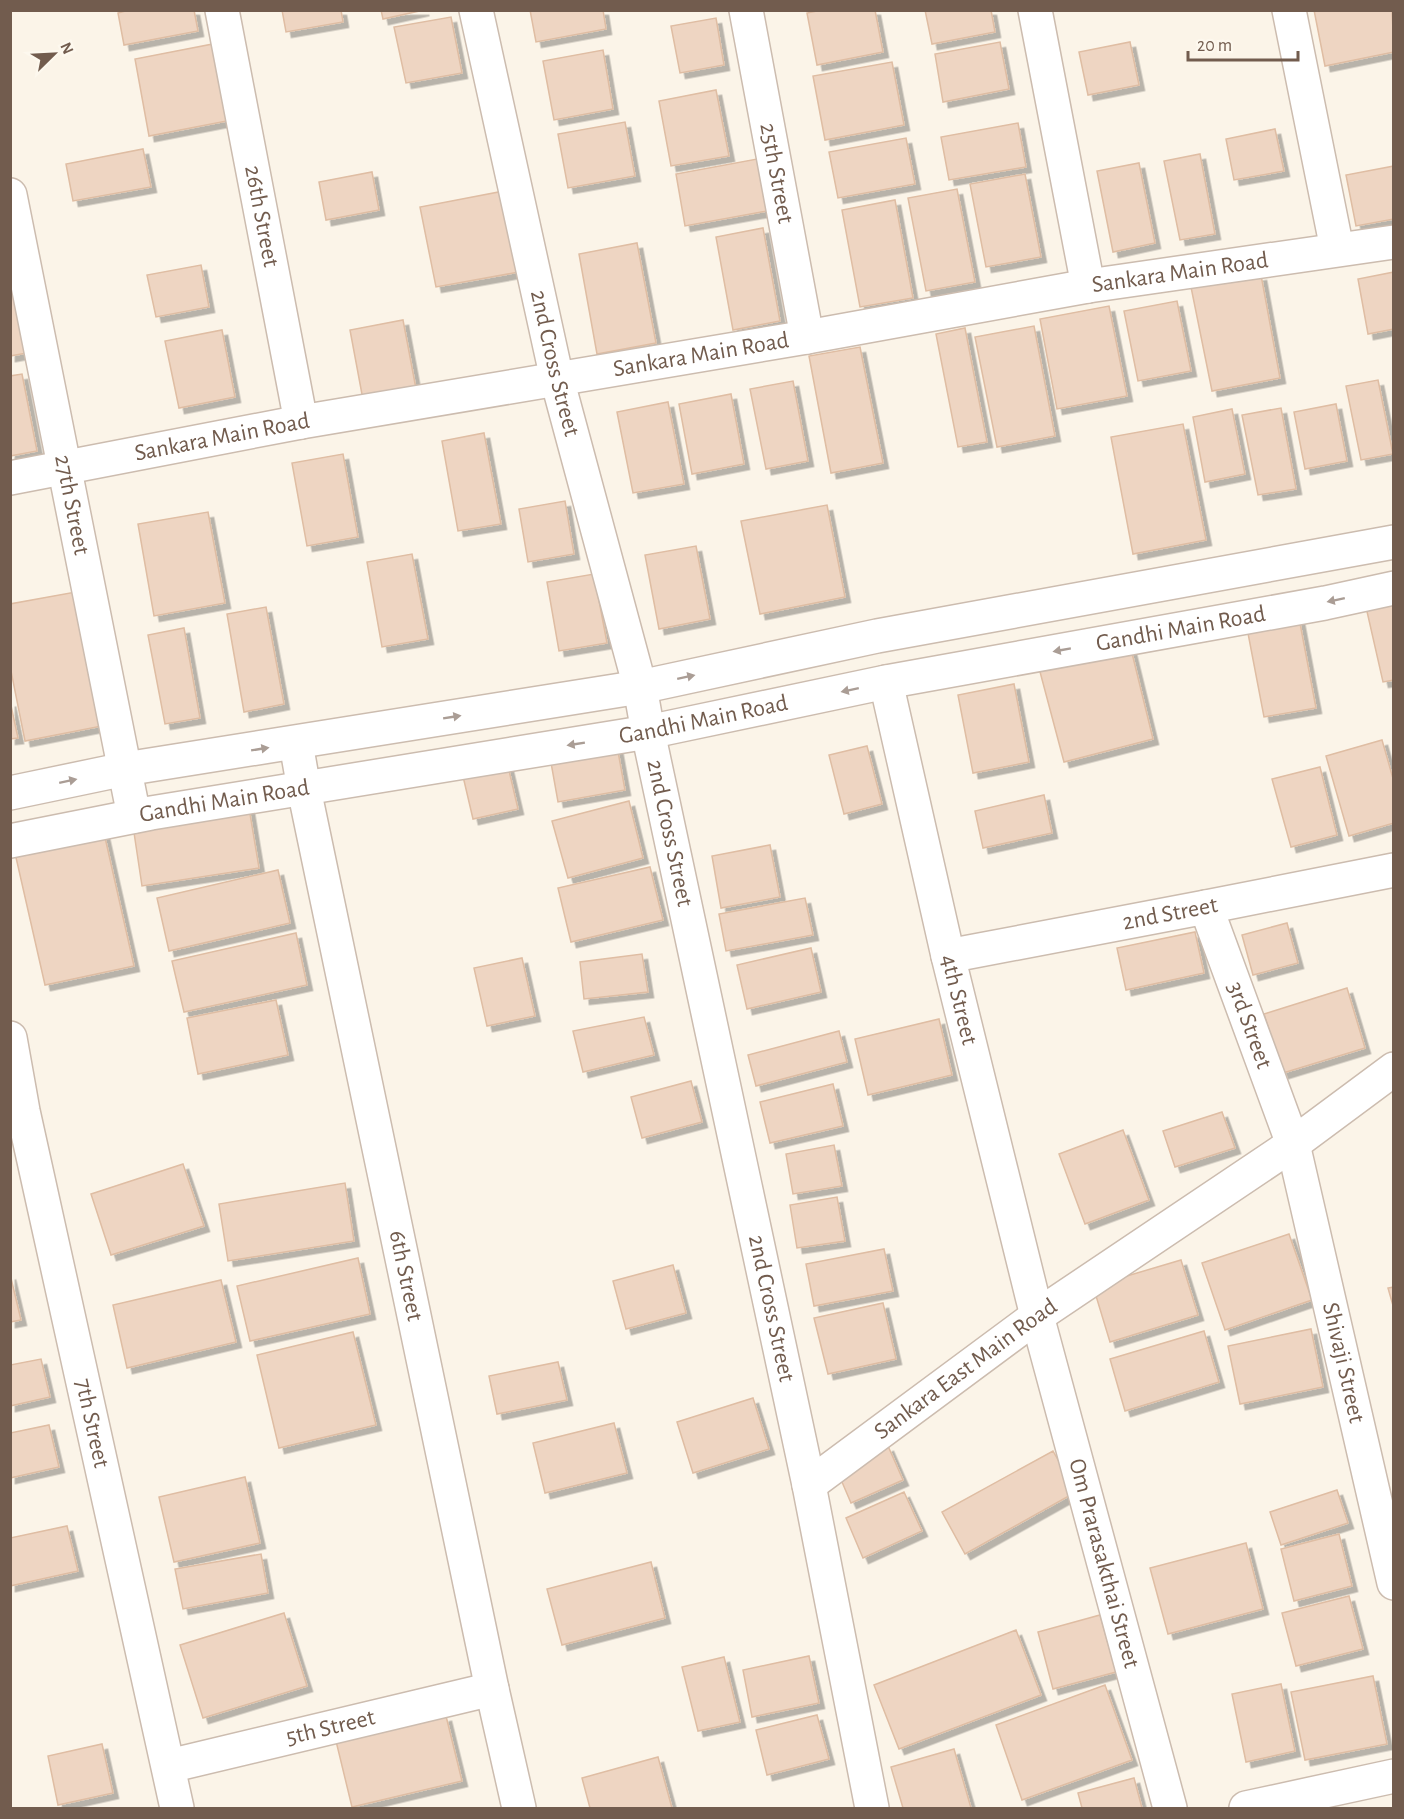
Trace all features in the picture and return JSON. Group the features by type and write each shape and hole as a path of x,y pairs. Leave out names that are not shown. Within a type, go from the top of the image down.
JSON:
{"street":[{"name":"26th Street","path":"222,10 301,422"},
{"name":"2nd Cross Street","path":"476,10 557,379 640,687 809,1485"},
{"name":"25th Street","path":"746,10 807,337"},
{"path":"1035,10 1088,286"},
{"path":"1289,10 1336,249"},
{"name":"27th Street","path":"10,195 16,247 65,467 134,816"},
{"name":"Sankara Main Road","path":"10,478 301,422 807,337 1088,286 1394,242"},
{"name":"Gandhi Main Road","path":"10,794 125,769 640,687 877,636 1394,542"},
{"name":"Gandhi Main Road","path":"10,841 134,816 648,732 886,682 1325,603 1394,588"},
{"name":"4th Street","path":"886,682 948,956 1036,1316"},
{"name":"6th Street","path":"296,743 492,1689 519,1809"},
{"name":"2nd Street","path":"948,956 1394,870"},
{"name":"3rd Street","path":"1206,907 1293,1144"},
{"name":"7th Street","path":"10,1038 17,1112 169,1766 177,1809"},
{"name":"Sankara East Main Road","path":"809,1485 1036,1316 1293,1144 1394,1069"},
{"name":"Shivaji Street","path":"1293,1144 1394,1582"},
{"name":"Om Prarasakthai Street","path":"1036,1316 1170,1809"},
{"path":"809,1485 872,1809"},
{"name":"5th Street","path":"169,1766 492,1689"},
{"path":"1246,1809 1394,1776"}],"building":[{"path":"129,10 194,10 198,31 124,45 118,13"},
{"path":"282,10 341,10 343,22 286,32"},
{"path":"381,10 424,10 383,19"},
{"path":"530,10 603,10 606,29 536,42"},
{"path":"822,10 875,10 883,52 817,65 807,13"},
{"path":"925,10 991,10 995,32 932,44"},
{"path":"1314,10 1392,10 1394,52 1325,66"},
{"path":"451,17 462,73 406,83 394,27"},
{"path":"716,18 724,65 680,73 671,26"},
{"path":"1000,42 1009,89 943,102 935,54"},
{"path":"1130,42 1139,85 1088,95 1079,52"},
{"path":"218,43 232,120 149,136 135,59"},
{"path":"603,50 613,109 554,120 543,61"},
{"path":"892,62 904,125 825,140 813,76"},
{"path":"716,90 729,156 671,166 659,101"},
{"path":"625,122 635,176 568,188 558,134"},
{"path":"1018,123 1026,167 949,180 941,137"},
{"path":"1275,129 1284,171 1234,180 1226,139"},
{"path":"906,138 915,184 838,198 829,152"},
{"path":"143,149 151,187 73,201 66,164"},
{"path":"1200,154 1215,234 1180,240 1164,161"},
{"path":"757,159 767,211 685,226 676,174"},
{"path":"1139,163 1155,243 1113,252 1097,171"},
{"path":"1394,166 1394,219 1356,226 1346,175"},
{"path":"372,172 379,210 326,220 319,182"},
{"path":"1025,174 1041,257 986,267 970,184"},
{"path":"957,189 975,282 926,291 908,198"},
{"path":"504,191 519,272 436,287 420,207"},
{"path":"895,200 913,298 860,307 842,210"},
{"path":"763,228 780,321 733,330 716,237"},
{"path":"637,243 656,343 597,354 579,254"},
{"path":"201,265 209,307 156,317 147,275"},
{"path":"1394,272 1394,329 1368,334 1358,279"},
{"path":"10,275 27,353 10,356"},
{"path":"1261,275 1280,378 1212,391 1191,287"},
{"path":"1177,301 1191,371 1138,381 1124,311"},
{"path":"1109,306 1127,396 1057,409 1040,319"},
{"path":"403,320 417,394 364,405 350,330"},
{"path":"1034,326 1055,436 997,447 975,337"},
{"path":"965,328 987,442 958,447 936,334"},
{"path":"222,330 235,397 179,408 165,341"},
{"path":"860,347 883,463 831,473 809,356"},
{"path":"22,374 37,451 10,456 10,376"},
{"path":"1378,380 1393,454 1361,460 1346,386"},
{"path":"793,381 808,461 766,469 750,389"},
{"path":"731,394 744,464 692,474 679,404"},
{"path":"668,402 684,484 633,493 617,412"},
{"path":"1336,404 1347,461 1305,469 1294,412"},
{"path":"1281,408 1296,489 1258,495 1242,415"},
{"path":"1232,409 1245,474 1205,482 1193,417"},
{"path":"1183,424 1206,540 1133,554 1111,437"},
{"path":"484,433 501,524 458,531 442,441"},
{"path":"343,454 358,537 307,546 292,463"},
{"path":"565,501 574,554 528,562 519,509"},
{"path":"827,505 845,597 760,614 741,521"},
{"path":"208,512 225,603 154,616 138,524"},
{"path":"696,546 710,619 659,629 645,555"},
{"path":"412,554 428,639 382,647 367,562"},
{"path":"594,574 607,643 559,651 547,582"},
{"path":"81,591 107,725 25,741 10,666 10,604"},
{"path":"1394,601 1394,680 1383,682 1366,607"},
{"path":"266,607 284,704 244,712 227,614"},
{"path":"1299,618 1316,708 1264,717 1247,628"},
{"path":"184,628 200,718 165,724 148,635"},
{"path":"1130,645 1153,739 1064,762 1039,668"},
{"path":"1014,684 1029,762 973,773 958,695"},
{"path":"10,701 18,738 10,739"},
{"path":"1382,740 1394,782 1394,823 1349,836 1326,756"},
{"path":"617,746 625,790 558,802 550,757"},
{"path":"867,746 882,804 844,814 829,755"},
{"path":"507,762 518,809 473,819 462,772"},
{"path":"1320,767 1337,835 1291,847 1272,779"},
{"path":"1044,795 1052,833 983,848 975,811"},
{"path":"629,801 643,858 568,878 552,821"},
{"path":"249,808 259,868 142,886 133,826"},
{"path":"104,833 134,966 45,985 15,853"},
{"path":"770,845 780,897 721,908 712,856"},
{"path":"650,867 663,920 571,942 558,888"},
{"path":"278,870 290,923 169,951 157,898"},
{"path":"805,898 813,935 726,951 719,914"},
{"path":"1287,923 1298,963 1253,975 1242,935"},
{"path":"1195,932 1204,973 1126,990 1117,948"},
{"path":"296,933 307,985 184,1012 172,961"},
{"path":"811,948 821,992 747,1009 737,965"},
{"path":"642,954 648,992 584,999 580,962"},
{"path":"522,958 535,1016 487,1026 474,968"},
{"path":"1347,988 1365,1048 1283,1073 1264,1014"},
{"path":"276,1000 288,1055 198,1074 187,1018"},
{"path":"644,1017 654,1055 583,1072 573,1031"},
{"path":"939,1019 952,1075 868,1095 855,1039"},
{"path":"839,1031 847,1062 756,1086 748,1055"},
{"path":"691,1081 702,1122 642,1138 631,1097"},
{"path":"833,1084 843,1126 770,1143 760,1102"},
{"path":"1222,1112 1235,1148 1175,1167 1163,1131"},
{"path":"1123,1130 1149,1200 1085,1224 1059,1154"},
{"path":"834,1145 842,1186 793,1194 786,1154"},
{"path":"183,1164 204,1226 111,1255 91,1194"},
{"path":"345,1183 354,1241 228,1261 219,1204"},
{"path":"837,1197 845,1241 797,1248 790,1205"},
{"path":"1289,1234 1312,1300 1225,1330 1202,1263"},
{"path":"884,1249 893,1291 814,1306 806,1264"},
{"path":"358,1258 370,1314 250,1341 237,1286"},
{"path":"1181,1260 1198,1315 1110,1342 1093,1286"},
{"path":"673,1265 686,1313 626,1329 613,1281"},
{"path":"10,1274 21,1320 10,1322"},
{"path":"221,1280 236,1342 127,1368 113,1305"},
{"path":"1394,1287 1394,1309 1388,1288"},
{"path":"883,1303 896,1359 828,1374 814,1318"},
{"path":"1311,1329 1323,1387 1240,1404 1228,1346"},
{"path":"1204,1331 1219,1382 1125,1411 1110,1359"},
{"path":"353,1332 376,1425 279,1448 257,1355"},
{"path":"41,1359 50,1397 10,1406 10,1365"},
{"path":"558,1362 567,1400 497,1414 489,1376"},
{"path":"753,1398 769,1449 693,1473 677,1422"},
{"path":"614,1423 627,1473 545,1493 533,1443"},
{"path":"49,1425 59,1467 10,1478 10,1433"},
{"path":"888,1446 903,1480 851,1503 836,1468"},
{"path":"1053,1451 1076,1492 965,1554 942,1512"},
{"path":"245,1477 260,1543 174,1562 159,1497"},
{"path":"1337,1490 1348,1523 1281,1545 1270,1512"},
{"path":"904,1492 922,1531 863,1558 846,1518"},
{"path":"67,1526 78,1571 10,1586 10,1538"},
{"path":"1339,1534 1352,1586 1294,1601 1281,1549"},
{"path":"1246,1543 1263,1609 1168,1634 1150,1568"},
{"path":"261,1554 268,1593 183,1609 175,1569"},
{"path":"651,1562 665,1618 562,1645 547,1589"},
{"path":"1349,1596 1363,1649 1296,1666 1282,1613"},
{"path":"284,1613 307,1686 203,1718 180,1645"},
{"path":"1100,1615 1116,1672 1053,1689 1038,1632"},
{"path":"1016,1630 1041,1695 899,1749 874,1685"},
{"path":"809,1656 819,1703 752,1717 743,1670"},
{"path":"724,1657 740,1722 698,1731 682,1667"},
{"path":"1373,1676 1387,1744 1305,1760 1291,1692"},
{"path":"1281,1684 1295,1751 1246,1762 1232,1694"},
{"path":"1105,1685 1132,1760 1022,1800 996,1725"},
{"path":"817,1715 829,1759 767,1775 756,1730"},
{"path":"446,1716 462,1781 352,1807 336,1741"},
{"path":"102,1744 113,1793 58,1805 48,1756"},
{"path":"954,1749 971,1808 903,1808 891,1767"},
{"path":"658,1757 672,1808 590,1808 582,1778"},
{"path":"1134,1778 1142,1808 1082,1808 1078,1793"}]}
